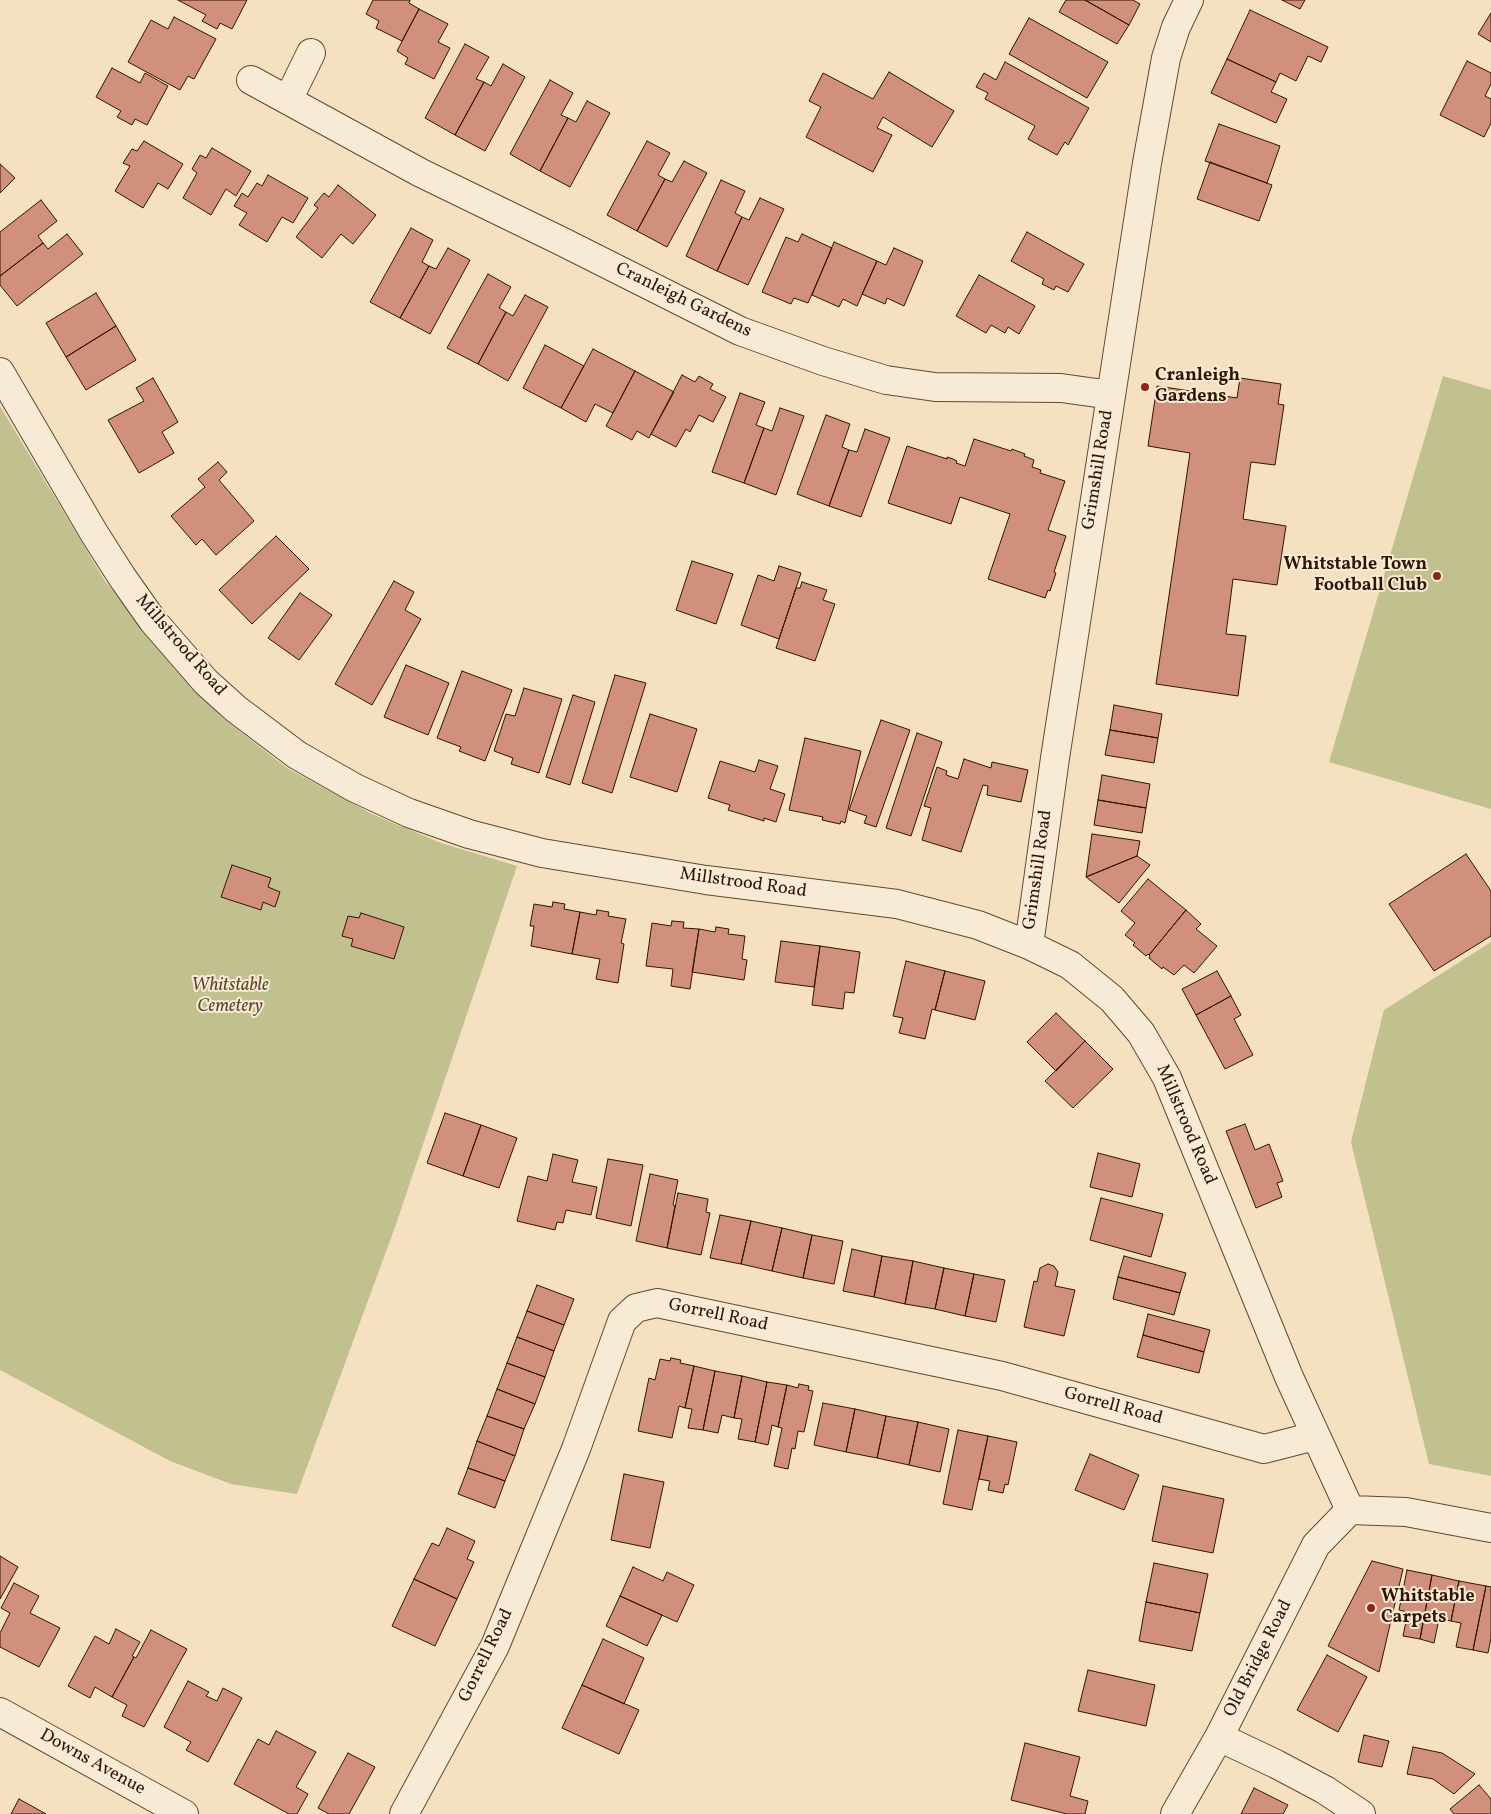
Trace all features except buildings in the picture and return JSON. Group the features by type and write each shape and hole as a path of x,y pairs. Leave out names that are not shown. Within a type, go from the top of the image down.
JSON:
{"street":[{"name":"Grimshill Road","path":"1029,945 1055,758 1160,88 1176,27 1189,0"},
{"path":"288,100 312,53"},
{"name":"Cranleigh Gardens","path":"251,80 421,173 740,331 814,358 886,380 935,387 1061,388 1111,395"},
{"name":"Millstrood Road","path":"0,372 94,534 153,621 206,682 236,709 297,755 355,788 409,813 468,834 542,853 706,880 897,904 978,925 1029,945 1070,965 1112,999 1141,1033 1167,1078 1315,1436 1350,1510"},
{"name":"Gorrell Road","path":"404,1814 495,1646 576,1449 622,1320 636,1308 657,1303 1002,1376 1264,1448 1315,1436"},
{"path":"1350,1510 1406,1512 1491,1528"},
{"name":"Old Bridge Road","path":"1175,1814 1219,1737 1316,1545 1350,1510"},
{"name":"Downs Avenue","path":"0,1712 184,1814"},
{"path":"1219,1737 1325,1790 1361,1814"}],"green space":[{"name":"Whitstable Town Football Club","path":"1443,376 1491,390 1491,809 1329,762"},
{"name":"Whitstable Cemetery","path":"0,406 105,581 179,674 224,719 287,768 372,814 441,843 517,866 395,1227 297,1494 231,1484 170,1461 0,1370"},
{"path":"1491,942 1491,1476 1429,1464 1351,1142 1384,1010"}],"place":[{"name":"Cranleigh Gardens","path":"1145,387"},
{"name":"Whitstable Town Football Club","path":"1437,576"},
{"name":"Whitstable Carpets","path":"1371,1608"}]}
